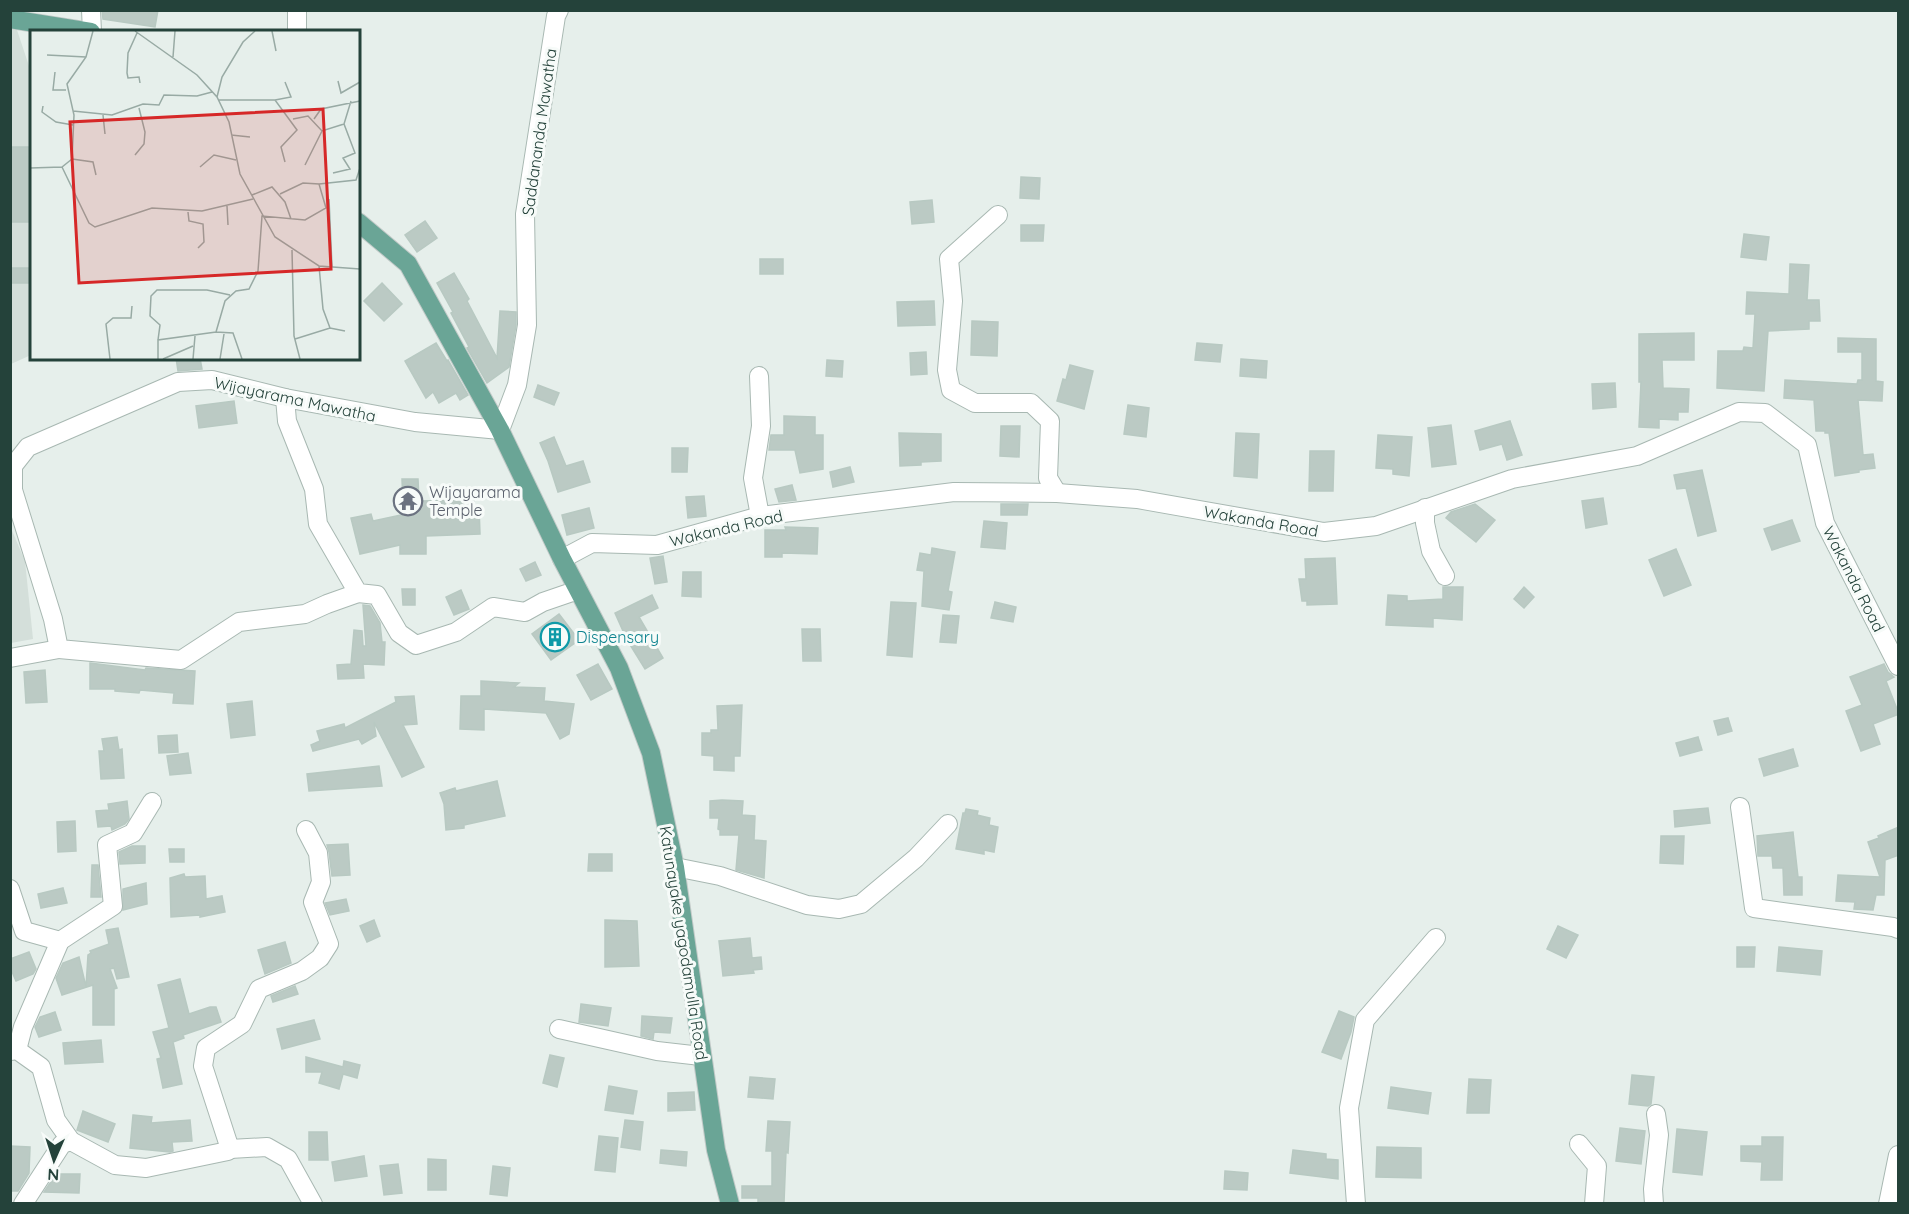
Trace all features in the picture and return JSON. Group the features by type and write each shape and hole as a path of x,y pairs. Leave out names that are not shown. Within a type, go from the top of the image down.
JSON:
{"main road":[{"path":"10,19 79,30"},
{"name":"Katunayake yagodamulla Road","path":"360,224 408,264 500,430 562,559 619,668 651,753 675,867 716,1150 730,1203"}],"street":[{"path":"91,10 92,30"},
{"path":"297,10 297,30"},
{"name":"Saddananda Mawatha","path":"500,430 517,385 527,325 525,214 556,16 559,10"},
{"path":"998,215 949,259 953,301 947,370 951,390 975,403 1031,403 1050,421 1048,478 1057,493"},
{"path":"759,376 761,426 753,478 760,516"},
{"name":"Wijayarama Mawatha","path":"59,649 56,629 13,490 13,466 28,447 178,382 212,380 285,398 415,423 500,430"},
{"path":"285,398 287,421 314,489 318,524 360,593"},
{"name":"Wakanda Road","path":"562,559 592,543 657,544 760,516 954,492 1057,493 1137,499 1324,532 1376,526 1512,479 1637,456 1739,412 1765,413 1807,445 1825,523 1899,666"},
{"path":"1425,508 1425,523 1431,551 1445,576"},
{"path":"10,658 59,649 181,660 239,622 305,614 327,603 360,593 377,595 399,633 416,645 456,632 492,607 525,612 543,602 578,590"},
{"path":"152,802 133,833 107,845 113,906 60,941 14,1050 41,1067 56,1120 71,1141 115,1165 146,1168 230,1149 267,1147 288,1159 313,1203"},
{"path":"1740,807 1754,908 1899,929"},
{"path":"675,867 720,876 807,905 839,909 861,904 916,858 948,824"},
{"path":"230,1149 203,1066 206,1048 242,1024 259,989 302,971 321,958 329,944 313,902 321,882 318,853 306,830"},
{"path":"10,889 24,931 60,941"},
{"path":"1356,1203 1349,1108 1365,1020 1436,938"},
{"path":"559,1029 657,1051 701,1056"},
{"path":"1654,1203 1653,1189 1659,1135 1656,1114"},
{"path":"23,1203 62,1144 71,1141"},
{"path":"1578,1144 1597,1166 1594,1203"},
{"path":"1892,1197 1899,1155"}],"shaded area":[{"path":"11,29 17,30 30,69 30,355 11,364"},
{"path":"10,526 25,561 33,639 11,643"}],"building":[{"path":"102,10 158,10 155,27 103,19"},
{"path":"10,147 30,147 30,222 10,222"},
{"path":"1021,177 1040,178 1039,199 1020,198"},
{"path":"932,200 934,222 912,224 910,202"},
{"path":"425,221 437,238 417,252 405,235"},
{"path":"1021,225 1044,225 1043,241 1021,241"},
{"path":"1744,234 1769,237 1766,260 1741,257"},
{"path":"760,259 783,259 783,274 760,274"},
{"path":"1790,264 1809,265 1807,300 1819,300 1820,321 1809,321 1809,329 1768,331 1764,391 1717,388 1718,351 1743,351 1744,347 1753,348 1755,314 1746,314 1747,292 1789,294"},
{"path":"10,268 30,268 30,283 10,283"},
{"path":"454,273 497,358 500,311 516,312 509,367 487,383 467,348 469,347 451,313 453,312 437,283"},
{"path":"382,283 402,304 384,321 364,301"},
{"path":"934,301 935,325 898,326 897,302"},
{"path":"972,321 998,322 997,356 971,355"},
{"path":"1694,333 1694,360 1662,360 1663,388 1689,389 1688,412 1678,412 1678,420 1659,419 1659,428 1639,427 1641,382 1639,382 1639,334"},
{"path":"1838,338 1876,339 1876,381 1883,382 1882,401 1858,400 1863,455 1873,454 1875,468 1835,476 1829,433 1816,431 1814,400 1784,398 1785,380 1857,384 1858,380 1862,380 1862,352 1838,352"},
{"path":"436,343 468,395 460,400 456,393 439,403 433,392 426,398 405,361"},
{"path":"1197,343 1222,345 1220,362 1195,360"},
{"path":"926,352 927,374 911,375 910,353"},
{"path":"1241,359 1267,361 1266,378 1240,376"},
{"path":"176,360 200,360 202,369 178,371"},
{"path":"827,360 843,361 842,377 826,376"},
{"path":"1070,365 1093,371 1084,409 1057,401 1063,379 1066,380"},
{"path":"1615,383 1616,407 1593,409 1592,384"},
{"path":"538,385 559,393 554,405 534,397"},
{"path":"234,401 237,423 199,428 196,406"},
{"path":"1128,405 1149,408 1146,437 1124,434"},
{"path":"784,416 815,417 815,435 823,435 823,469 800,473 795,450 769,450 771,435 784,435"},
{"path":"1510,421 1522,455 1507,460 1502,444 1480,450 1475,431"},
{"path":"1451,425 1456,464 1432,467 1428,428"},
{"path":"1001,426 1020,426 1019,457 1000,456"},
{"path":"899,433 941,434 941,461 900,466"},
{"path":"1236,433 1259,434 1257,478 1234,476"},
{"path":"1378,435 1412,437 1409,476 1393,474 1393,469 1376,468"},
{"path":"554,437 566,466 583,461 590,482 558,492 540,443"},
{"path":"672,448 688,448 687,472 672,472"},
{"path":"1310,451 1334,451 1333,491 1309,491"},
{"path":"850,467 854,482 833,487 830,472"},
{"path":"1702,470 1716,531 1698,536 1686,488 1677,489 1674,475"},
{"path":"402,479 418,479 419,501 474,500 474,506 479,506 480,534 426,536 426,554 400,554 400,545 360,554 351,518 371,514 373,521 401,515"},
{"path":"792,485 796,500 779,502 775,489"},
{"path":"704,496 706,516 688,518 686,497"},
{"path":"1603,498 1607,524 1586,528 1582,501"},
{"path":"1001,504 1028,504 1027,515 1001,515"},
{"path":"1475,504 1495,520 1476,542 1446,518 1451,512"},
{"path":"589,508 594,528 567,535 562,515"},
{"path":"1792,520 1800,541 1772,550 1764,529"},
{"path":"984,521 1007,523 1005,549 981,547"},
{"path":"785,527 818,528 817,554 782,553 782,557 765,557 765,530 786,530"},
{"path":"932,548 955,552 948,591 952,592 949,610 922,606 924,571 917,570 920,553 931,555"},
{"path":"1676,549 1691,585 1664,596 1649,560"},
{"path":"663,556 667,582 655,584 650,558"},
{"path":"1335,558 1337,604 1307,605 1307,601 1302,601 1299,579 1306,579 1305,559"},
{"path":"535,562 541,575 526,581 520,569"},
{"path":"683,572 701,572 701,597 682,596"},
{"path":"1443,587 1463,587 1462,620 1433,618 1433,627 1386,625 1388,595 1407,596 1407,601 1443,599"},
{"path":"1524,587 1534,597 1524,608 1514,599"},
{"path":"402,589 415,589 415,605 403,605"},
{"path":"461,590 469,609 454,615 446,597"},
{"path":"652,595 658,608 639,617 663,658 645,669 627,640 615,613"},
{"path":"891,602 916,603 912,657 887,655"},
{"path":"995,602 1016,607 1013,622 991,618"},
{"path":"363,605 370,606 380,623 382,642 385,642 384,665 363,664 364,678 338,679 337,665 351,664 354,630 362,631 363,646 366,646"},
{"name":"Dispensary","path":"559,614 579,640 551,660 532,634"},
{"path":"943,615 959,616 956,643 940,642"},
{"path":"802,629 820,629 821,661 803,661"},
{"path":"90,663 145,670 146,668 195,671 193,704 173,703 174,693 90,689"},
{"path":"598,664 612,689 591,700 577,675"},
{"path":"1884,664 1894,677 1886,681 1899,714 1873,724 1880,744 1861,751 1846,711 1862,705 1850,677"},
{"path":"45,670 47,702 26,703 24,672"},
{"path":"481,681 519,683 514,687 545,688 544,701 574,704 569,734 560,739 546,713 484,709 484,730 460,729 461,696 481,696"},
{"path":"414,696 417,724 403,725 424,767 402,777 374,722 376,736 362,744 359,739 313,751 311,745 320,741 317,731 344,724 345,728 396,702 395,697"},
{"path":"252,701 255,735 231,738 227,704"},
{"path":"742,705 740,756 734,756 734,771 714,770 714,756 702,755 702,733 718,730 717,706"},
{"path":"1728,718 1732,731 1718,735 1714,721"},
{"path":"177,735 178,752 159,753 158,736"},
{"path":"117,737 119,750 122,749 124,778 101,779 99,751 104,751 102,739"},
{"path":"1698,737 1702,750 1680,756 1676,743"},
{"path":"1793,749 1798,766 1764,776 1759,759"},
{"path":"188,753 191,773 170,775 167,756"},
{"path":"379,766 382,786 309,791 307,774"},
{"path":"497,781 505,816 464,825 464,828 446,830 444,804 440,793 455,788 456,791"},
{"path":"127,801 129,819 125,824 112,830 111,826 98,827 96,811 109,810 108,804"},
{"path":"710,801 743,801 742,815 755,816 754,840 766,841 764,878 736,870 739,835 720,835 719,818 710,818"},
{"path":"1708,808 1710,823 1675,827 1674,811"},
{"path":"966,809 978,811 977,815 990,818 989,825 998,827 994,852 984,850 984,854 956,849 963,813"},
{"path":"75,821 76,851 58,852 57,822"},
{"path":"1899,827 1899,855 1885,860 1884,895 1876,895 1873,910 1854,909 1855,902 1836,901 1838,875 1880,877 1868,842"},
{"path":"1793,832 1798,877 1802,877 1802,895 1784,895 1783,868 1773,868 1772,856 1758,856 1757,836"},
{"path":"1661,836 1684,836 1683,864 1660,863"},
{"path":"348,844 350,875 332,876 327,845"},
{"path":"132,846 145,846 145,863 120,864 119,852"},
{"path":"169,849 184,849 184,862 170,862"},
{"path":"589,854 612,854 612,871 588,871"},
{"path":"92,865 98,865 101,897 91,897"},
{"path":"184,874 185,877 205,876 206,899 222,896 225,912 200,917 200,915 171,917 170,878"},
{"path":"146,883 147,904 123,910 123,889"},
{"path":"63,888 67,903 41,908 38,894"},
{"path":"346,899 349,911 330,915 325,903"},
{"path":"374,920 380,936 367,942 360,926"},
{"path":"605,920 637,921 639,966 605,967"},
{"path":"1558,926 1578,935 1566,958 1547,949"},
{"path":"118,928 129,977 117,979 114,968 110,969 117,988 114,989 114,1025 93,1025 93,985 62,995 56,978 63,963 79,957 86,987 90,951 109,944 106,930"},
{"path":"750,938 752,958 761,957 762,969 753,970 754,973 723,976 719,941"},
{"path":"285,942 291,963 265,974 258,950"},
{"path":"1737,947 1755,947 1754,967 1737,967"},
{"path":"1779,947 1822,951 1820,975 1777,971"},
{"path":"29,952 36,969 33,974 16,981 10,967 10,959"},
{"path":"180,979 189,1014 216,1007 221,1022 183,1035 184,1038 173,1042 182,1084 163,1088 157,1059 161,1058 153,1032 169,1028 158,985"},
{"path":"295,986 298,994 273,1002 271,996"},
{"path":"581,1004 611,1008 608,1026 579,1022"},
{"path":"1339,1011 1354,1017 1341,1059 1322,1052"},
{"path":"55,1012 61,1030 39,1037 35,1027 40,1017"},
{"path":"642,1016 672,1018 670,1033 654,1032 653,1039 641,1036"},
{"path":"314,1020 320,1039 282,1049 277,1029"},
{"path":"101,1040 103,1062 65,1064 63,1043"},
{"path":"550,1055 564,1058 557,1087 543,1083"},
{"path":"306,1057 343,1067 344,1061 360,1065 357,1078 343,1074 339,1089 319,1083 322,1072 306,1072"},
{"path":"1632,1075 1654,1077 1651,1104 1648,1106 1629,1104"},
{"path":"750,1077 775,1079 773,1099 748,1097"},
{"path":"1469,1079 1491,1080 1489,1113 1467,1113"},
{"path":"609,1086 637,1091 633,1114 605,1110"},
{"path":"1391,1087 1431,1093 1428,1114 1388,1108"},
{"path":"694,1092 695,1110 668,1111 668,1093"},
{"path":"83,1111 115,1124 108,1142 77,1130"},
{"path":"133,1115 152,1117 151,1123 190,1120 192,1141 172,1142 173,1151 170,1152 130,1148"},
{"path":"625,1120 643,1122 640,1150 621,1147"},
{"path":"768,1121 790,1122 784,1203 758,1203 758,1198 742,1198 742,1186 772,1186 772,1151 766,1151"},
{"path":"1620,1128 1645,1131 1641,1164 1616,1161"},
{"path":"1677,1129 1707,1132 1702,1175 1673,1172"},
{"path":"309,1132 327,1132 328,1160 309,1160"},
{"path":"599,1136 618,1138 615,1172 595,1170"},
{"path":"1762,1137 1783,1137 1782,1180 1761,1180 1762,1162 1741,1161 1741,1146 1762,1146"},
{"path":"10,1146 30,1147 29,1173 18,1191 10,1191"},
{"path":"1377,1147 1421,1148 1421,1178 1376,1177"},
{"path":"661,1150 687,1152 686,1166 660,1163"},
{"path":"1293,1150 1326,1154 1326,1159 1338,1160 1338,1179 1290,1173"},
{"path":"364,1156 367,1176 335,1181 332,1162"},
{"path":"428,1159 446,1160 446,1190 428,1190"},
{"path":"398,1164 402,1193 384,1195 380,1166"},
{"path":"493,1166 510,1168 507,1196 490,1194"},
{"path":"1225,1171 1248,1173 1247,1190 1224,1189"},
{"path":"56,1174 80,1174 79,1193 44,1192"}],"place":[{"name":"Wijayarama Temple","path":"408,501"},
{"name":"Dispensary","path":"555,637"}]}
